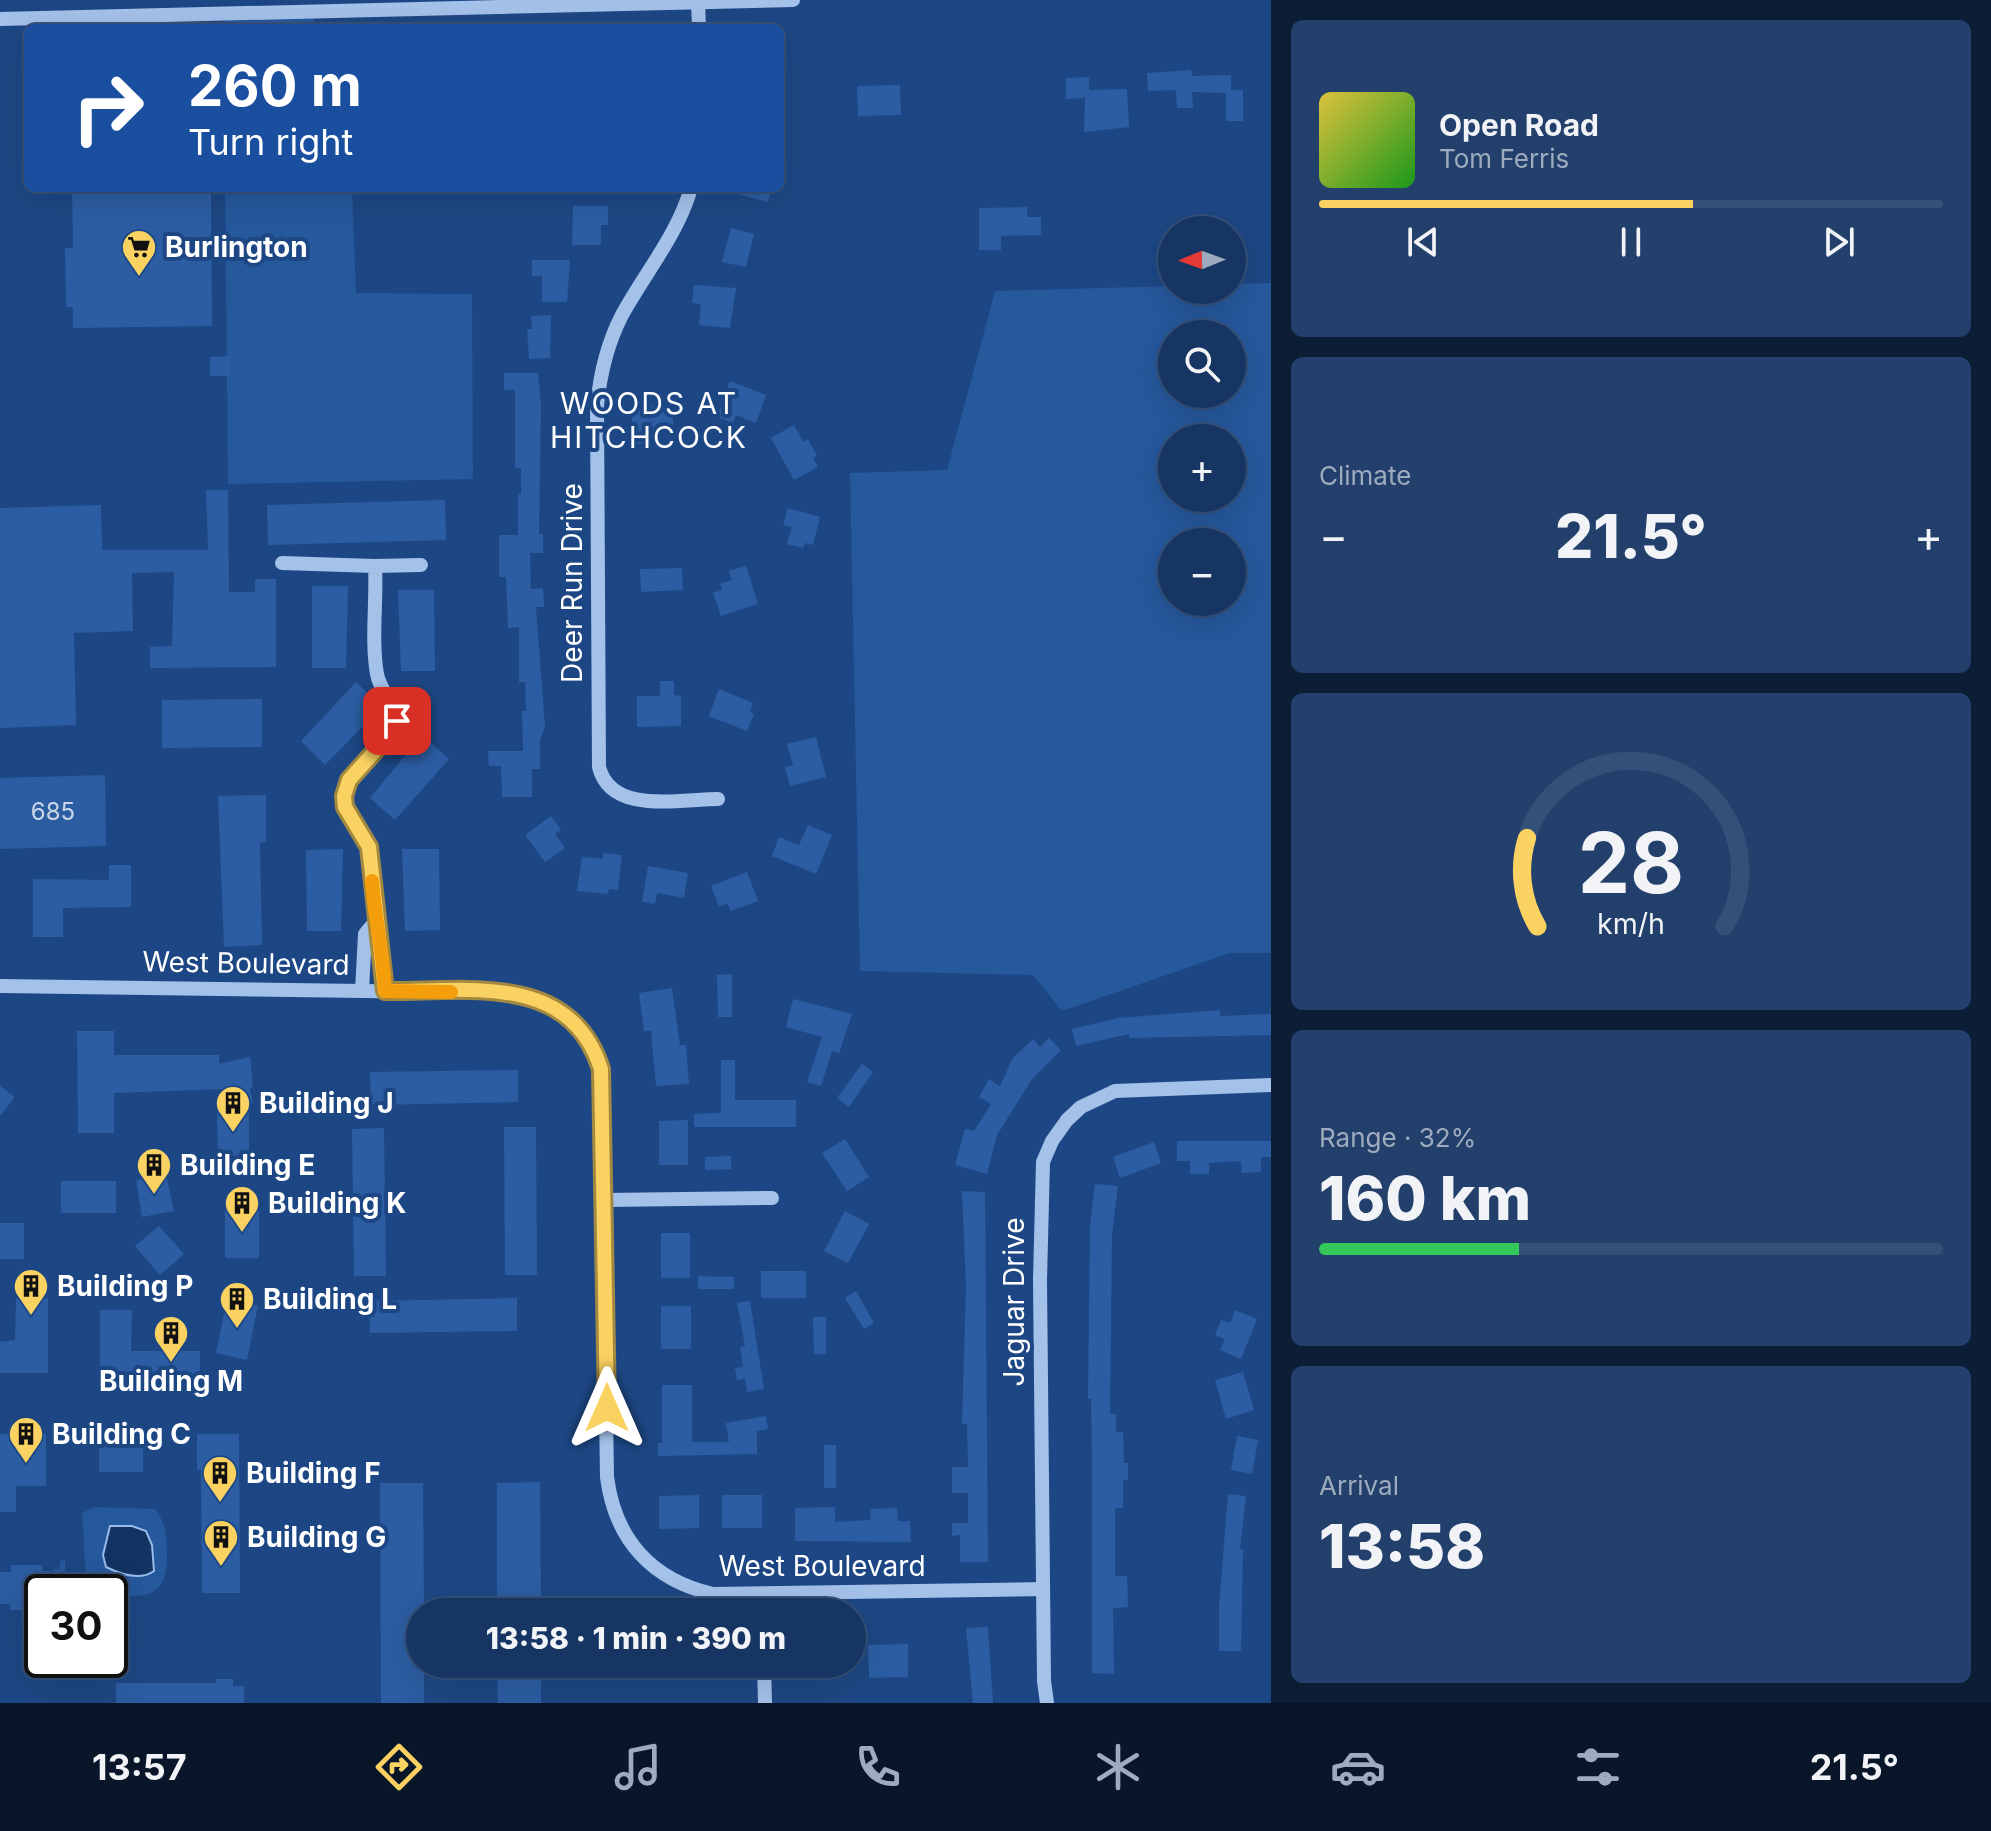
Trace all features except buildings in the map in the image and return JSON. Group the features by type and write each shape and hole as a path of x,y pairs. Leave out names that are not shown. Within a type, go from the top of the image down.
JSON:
{"street":[{"path":"0,19 233,7 793,0"},
{"path":"698,2 699,24"},
{"name":"Deer Run Drive","path":"689,192 679,219 623,315 606,355 600,382 597,406 599,767 607,786 624,797 718,799"},
{"path":"282,563 421,565"},
{"path":"375,566 377,676 395,706 397,721 393,731 349,780 344,796 345,807 369,847 375,922 382,935 385,991"},
{"path":"362,991 365,934 375,922"},
{"name":"West Boulevard","path":"0,986 522,994 553,1005 572,1019 593,1046 601,1069 607,1477 616,1518 637,1553 674,1581 713,1594 764,1596 1043,1589"},
{"name":"Jaguar Drive","path":"1047,1703 1043,1589 1040,1180 1052,1141 1081,1107 1115,1091 1271,1085"},
{"path":"605,1200 772,1198"},
{"path":"764,1678 765,1703"}],"shaded area":[{"path":"314,12 314,24 224,24 224,15"},
{"path":"225,192 352,192 356,293 472,294 473,479 228,484"},
{"path":"1271,283 1271,953 1230,953 1062,1011 1033,975 860,971 850,473 947,470 995,291 1158,286 1158,304 1246,304 1246,284"},
{"path":"95,1507 155,1509 166,1532 167,1544 165,1575 159,1587 151,1593 128,1596 128,1574 86,1574 82,1513"},
{"path":"110,1526 132,1526 146,1531 152,1545 154,1571 143,1576 124,1574 106,1567 103,1555"},
{"path":"65,1560 65,1574 53,1574 53,1569 59,1569 60,1561"}],"slow traffic":[{"path":"372,881 375,922 382,935 385,991 451,992"}],"place":[{"name":"Burlington","path":"139,278"},
{"name":"Building J","path":"233,1134"},
{"name":"Building E","path":"154,1196"},
{"name":"Building K","path":"242,1234"},
{"name":"Building P","path":"31,1317"},
{"name":"Building L","path":"237,1330"},
{"name":"Building M","path":"171,1364"},
{"name":"Building C","path":"26,1465"},
{"name":"Building F","path":"220,1504"},
{"name":"Building G","path":"221,1568"}],"district":[{"name":"WOODS AT HITCHCOCK","path":"649,421"}],"route":[{"path":"397,721 393,731 349,780 344,796 345,807 369,847 375,922 382,935 385,991 511,993 535,997 562,1010 580,1027 593,1046 601,1069 607,1408"}]}
